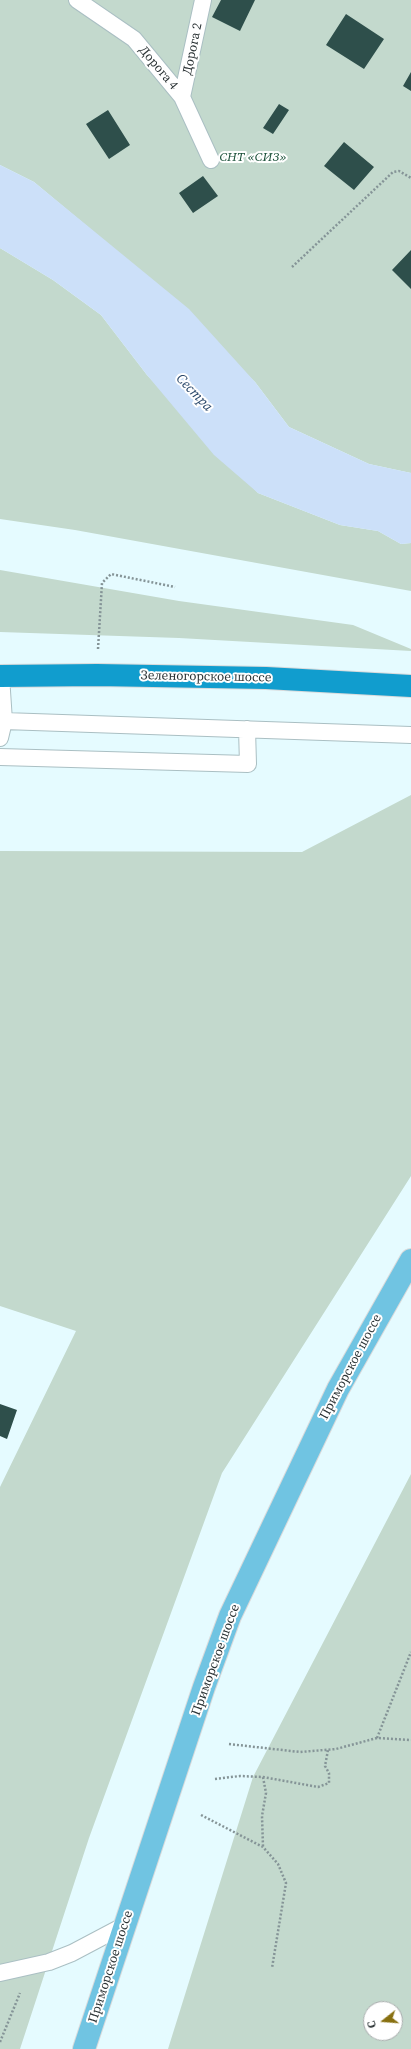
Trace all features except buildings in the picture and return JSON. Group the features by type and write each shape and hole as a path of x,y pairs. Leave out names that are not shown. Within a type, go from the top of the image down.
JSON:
{"highway":[{"name":"Зеленогорское шоссе","path":"0,676 97,675 266,678 411,686"}],"main road":[{"name":"Приморское шоссе","path":"84,2049 204,1687 230,1616 338,1389 392,1291 411,1260"},
{"name":"Приморское шоссе","path":"392,1291 411,1268"}],"lane":[{"name":"Дорога 4","path":"77,0 134,39 182,97 211,160"},
{"name":"Дорога 2","path":"182,97 203,0"},
{"path":"0,676 4,721 0,738"},
{"path":"4,721 411,735"},
{"path":"0,757 248,764 247,729"},
{"path":"0,1973 30,1966 72,1953 125,1925"}],"path":[{"path":"292,267 393,172 399,171 411,178"},
{"path":"97,675 102,583 110,574 175,587"},
{"path":"378,1738 411,1652"},
{"path":"229,1744 300,1752 328,1750 378,1738 411,1740"},
{"path":"215,1779 240,1776 263,1778 318,1787 329,1783 329,1773 325,1766 328,1750"},
{"path":"263,1778 266,1793 262,1816 263,1847"},
{"path":"201,1815 263,1847 278,1864 286,1884 272,1968"},
{"path":"0,2042 30,1966"}],"green space":[{"name":"СНТ «СИЗ»","path":"0,0 411,0 411,473 369,464 289,427 255,382 95,233 34,182 0,165"},
{"path":"0,248 53,280 101,315 147,375 258,493 340,525 378,531 401,544 411,543 411,591 75,530 0,519"},
{"path":"0,570 179,601 353,625 411,649 411,651 179,638 0,632"},
{"path":"411,795 411,1176 222,1473 89,1838 20,2049 0,2049 0,1487 76,1331 0,1306 0,851 302,852"},
{"path":"411,1474 411,2049 168,2049 253,1777"}],"water":[{"name":"Сестра","path":"0,165 34,182 189,309 255,382 289,427 369,464 411,473 411,543 401,544 378,531 340,525 258,493 214,455 147,375 101,315 53,280 0,248"}]}
